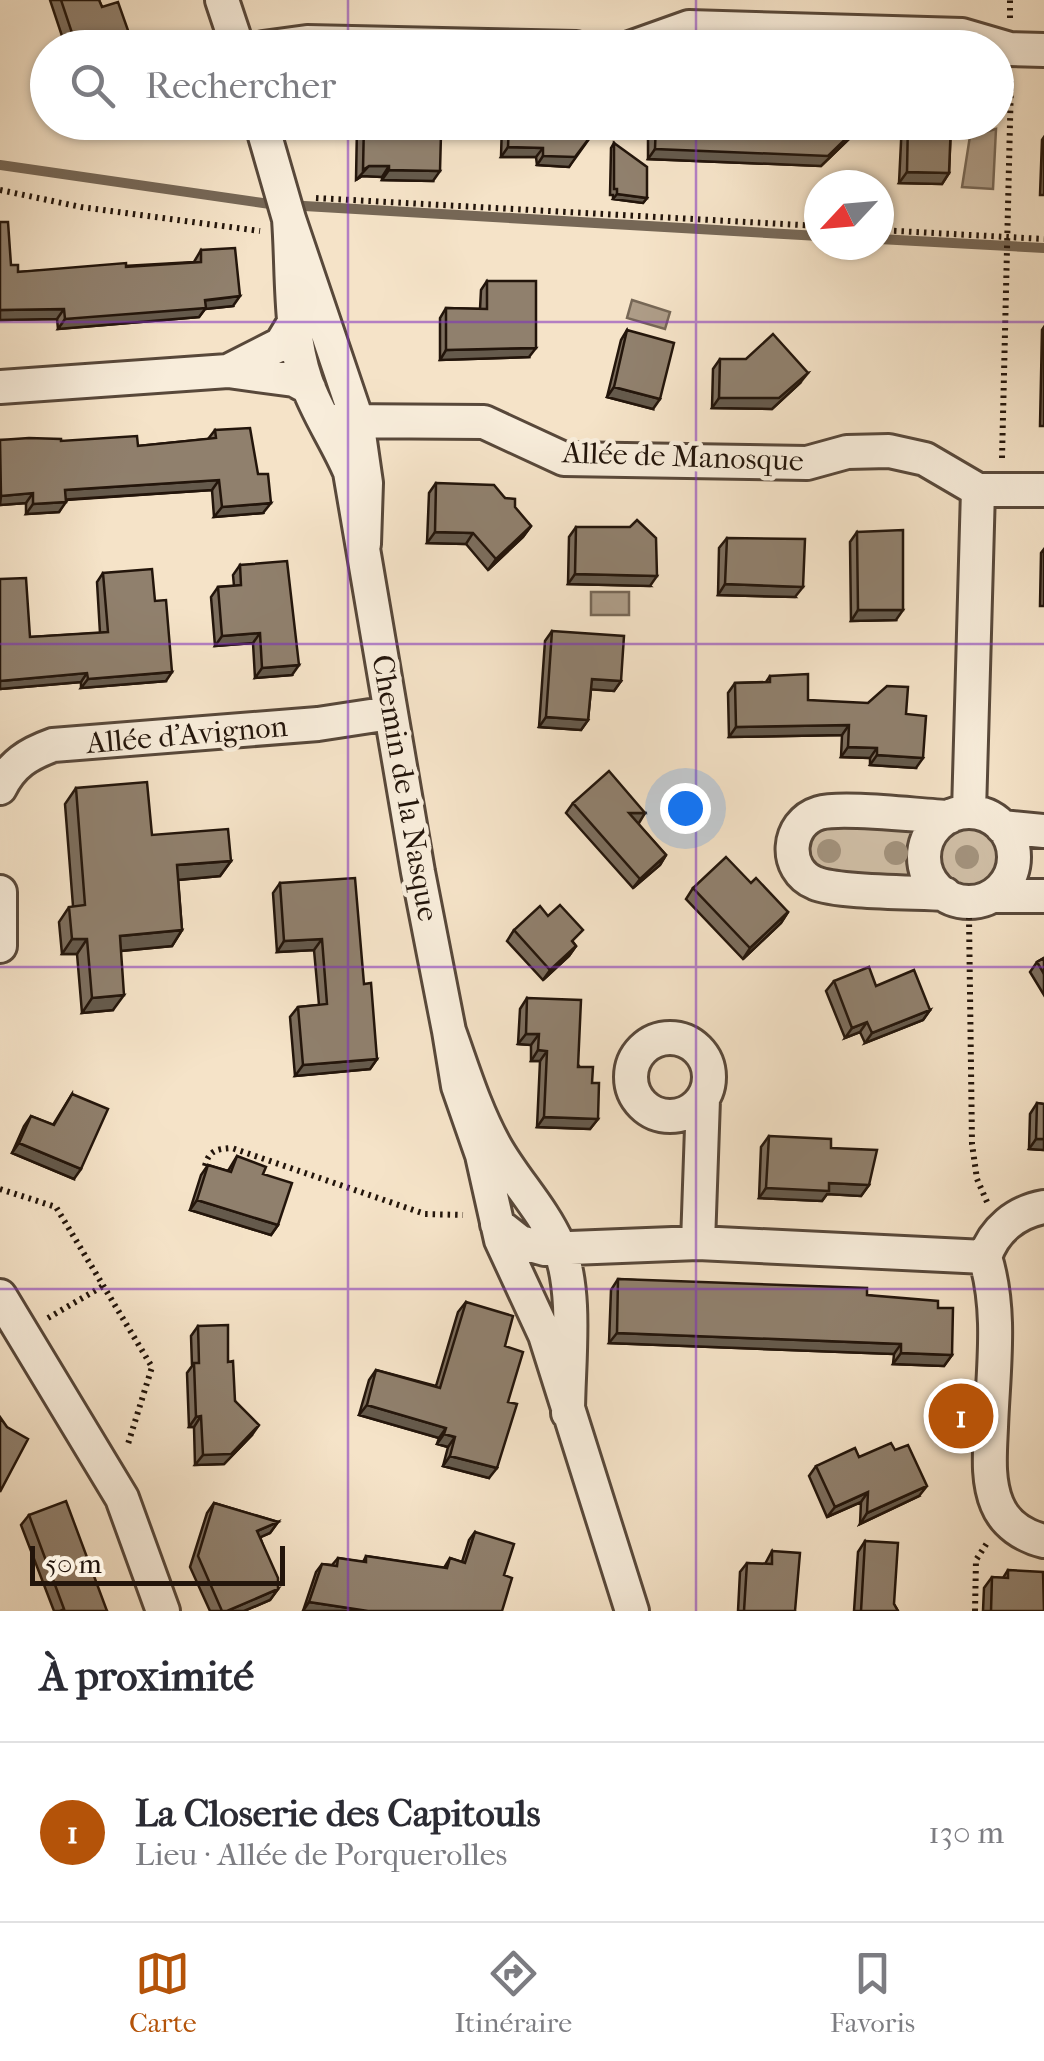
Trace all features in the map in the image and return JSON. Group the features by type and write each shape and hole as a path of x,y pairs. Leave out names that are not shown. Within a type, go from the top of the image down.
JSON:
{"street":[{"path":"223,1 232,30"},
{"path":"677,30 688,26 810,30"},
{"path":"1014,49 1044,50"},
{"name":"Chemin de la Nasque","path":"266,140 340,370 341,421 458,1086 482,1155 495,1215 514,1272 533,1305 632,1611"},
{"name":"Chemin de la Nasque","path":"286,205 297,333 309,388 341,421"},
{"path":"228,371 297,333 340,370"},
{"path":"0,387 228,371 294,380 309,388"},
{"name":"Allée de Manosque","path":"341,421 484,422 564,459 807,463 846,452 890,452 925,459 989,490 1044,490"},
{"path":"959,814 989,490"},
{"name":"Allée d'Avignon","path":"0,788 14,765 53,746 318,724 390,713"},
{"path":"959,814 930,833 925,847 928,876 969,897 1003,886 1014,860 1012,846 1002,827 984,814 829,811 805,820 796,830 792,842 797,868 816,884 969,897 1044,896"},
{"path":"1002,827 1044,831"},
{"path":"0,892 0,946"},
{"name":"Chemin de la Nasque","path":"449,1031 493,1142 559,1246 569,1320 568,1414"},
{"path":"698,1243 702,1099"},
{"path":"533,1201 516,1198 495,1215 534,1248 698,1243 985,1257"},
{"path":"1044,1207 1030,1210 1004,1226 985,1257 995,1320 991,1479 1004,1517 1025,1534 1044,1541"},
{"path":"533,1305 535,1276 546,1257 559,1246"},
{"path":"0,1296 122,1498 163,1611"}],"path":[{"path":"1010,0 1010,30"},
{"path":"989,490 1009,254 1010,140"},
{"path":"0,190 81,207 266,232 286,205"},
{"path":"317,198 804,225"},
{"path":"894,231 1044,238"},
{"path":"969,897 972,1144 982,1197 1004,1226"},
{"path":"205,1166 215,1149 232,1148 425,1214 495,1215"},
{"path":"0,1189 56,1208 152,1367 132,1437 110,1476"},
{"path":"975,1611 976,1560 1004,1517"}],"shaded area":[{"path":"969,140 995,140 993,189 962,187"},
{"path":"632,300 670,312 665,329 627,318"},
{"path":"591,592 629,592 629,615 591,615"},
{"path":"969,823 992,833 1002,856 992,879 969,889 946,879 936,856 946,833"},
{"path":"922,826 913,848 920,884 841,876 811,860 809,846 821,827"}],"building":[{"path":"61,0 99,0 102,7 118,2 128,30 71,30"},
{"path":"364,140 441,140 440,171 389,170 389,166 369,166 363,170"},
{"path":"508,140 588,140 575,157 543,156 543,148 508,147"},
{"path":"655,140 845,140 828,156 655,149"},
{"path":"908,140 950,140 949,173 907,172"},
{"path":"614,143 647,167 647,198 617,194 614,189"},
{"path":"0,222 8,222 11,265 18,265 18,272 126,263 126,267 201,262 201,250 235,248 240,296 205,300 206,308 65,319 64,309 0,310"},
{"path":"487,281 536,281 536,348 446,350 446,308 487,309"},
{"path":"627,330 674,343 660,399 614,387"},
{"path":"773,334 808,373 779,398 719,398 720,359 746,359"},
{"path":"250,428 258,474 268,474 271,503 222,507 219,480 65,490 66,502 33,504 33,493 1,496 0,440 137,436 138,446 216,438 215,430"},
{"path":"436,483 494,485 505,498 515,499 515,507 531,526 496,559 473,533 435,532"},
{"path":"637,520 656,538 657,576 575,574 576,527 630,527"},
{"path":"903,530 903,610 858,610 857,532"},
{"path":"727,538 805,539 803,587 725,584"},
{"path":"287,561 299,665 262,668 260,633 222,636 218,587 241,585 240,565"},
{"path":"152,569 155,601 166,600 172,672 88,679 87,673 0,681 0,579 26,578 30,637 108,632 103,573"},
{"path":"552,631 624,636 621,681 592,679 588,720 546,717"},
{"path":"808,674 808,700 868,703 887,686 908,687 906,714 926,716 923,758 877,755 877,748 848,747 849,725 736,727 735,683 770,682 770,676"},
{"path":"609,771 645,813 629,813 666,855 640,879 573,803"},
{"path":"147,782 152,835 228,829 231,861 177,865 182,930 120,936 124,995 92,998 87,939 72,939 69,907 85,905 76,788"},
{"path":"726,857 751,883 756,878 788,912 750,948 693,888"},
{"path":"355,878 364,984 371,983 377,1059 303,1065 298,1007 327,1004 322,939 284,941 280,883"},
{"path":"560,905 583,930 572,941 576,946 550,970 514,930 540,906 548,916"},
{"path":"869,967 876,986 914,970 930,1010 872,1033 867,1022 852,1028 834,981"},
{"path":"527,998 581,1000 578,1067 593,1067 592,1083 599,1083 598,1119 544,1117 547,1051 538,1050 539,1034 526,1034"},
{"path":"72,1094 108,1109 81,1169 19,1143 31,1116 54,1125"},
{"path":"1037,1103 1044,1104 1044,1139 1036,1139"},
{"path":"769,1136 831,1139 831,1148 877,1150 869,1185 829,1183 829,1191 766,1188"},
{"path":"237,1156 266,1167 263,1174 292,1183 278,1225 197,1200 208,1165 231,1172"},
{"path":"618,1279 867,1288 867,1295 938,1301 938,1308 953,1308 952,1355 901,1353 901,1344 617,1333"},
{"path":"466,1302 513,1316 505,1346 523,1352 508,1402 517,1404 497,1468 450,1456 455,1437 444,1434 446,1428 367,1405 376,1370 440,1388"},
{"path":"228,1325 228,1362 233,1361 235,1401 259,1425 231,1454 203,1455 201,1416 196,1417 194,1363 199,1363 198,1326"},
{"path":"0,1417 7,1427 28,1439 0,1492"},
{"path":"891,1443 895,1450 908,1445 927,1486 867,1513 868,1492 835,1507 816,1466 855,1448 859,1457"},
{"path":"66,1501 107,1611 60,1611 64,1609 29,1515"},
{"path":"214,1503 278,1522 257,1531 278,1578 278,1589 227,1611 222,1611 198,1556"},
{"path":"475,1532 514,1544 504,1575 512,1578 502,1611 368,1611 309,1602 322,1564 337,1566 338,1558 366,1562 366,1556 447,1568 450,1558 465,1563"},
{"path":"865,1541 898,1543 894,1604 898,1611 861,1611"},
{"path":"772,1551 800,1553 795,1611 744,1611 747,1563 772,1564"},
{"path":"1008,1570 1043,1572 1044,1611 991,1611 992,1577 1008,1578"}],"waterway":[{"path":"0,165 270,204 804,235"},
{"path":"894,240 1044,248"}],"place":[{"name":"La Closerie des Capitouls","path":"961,1416"}]}
